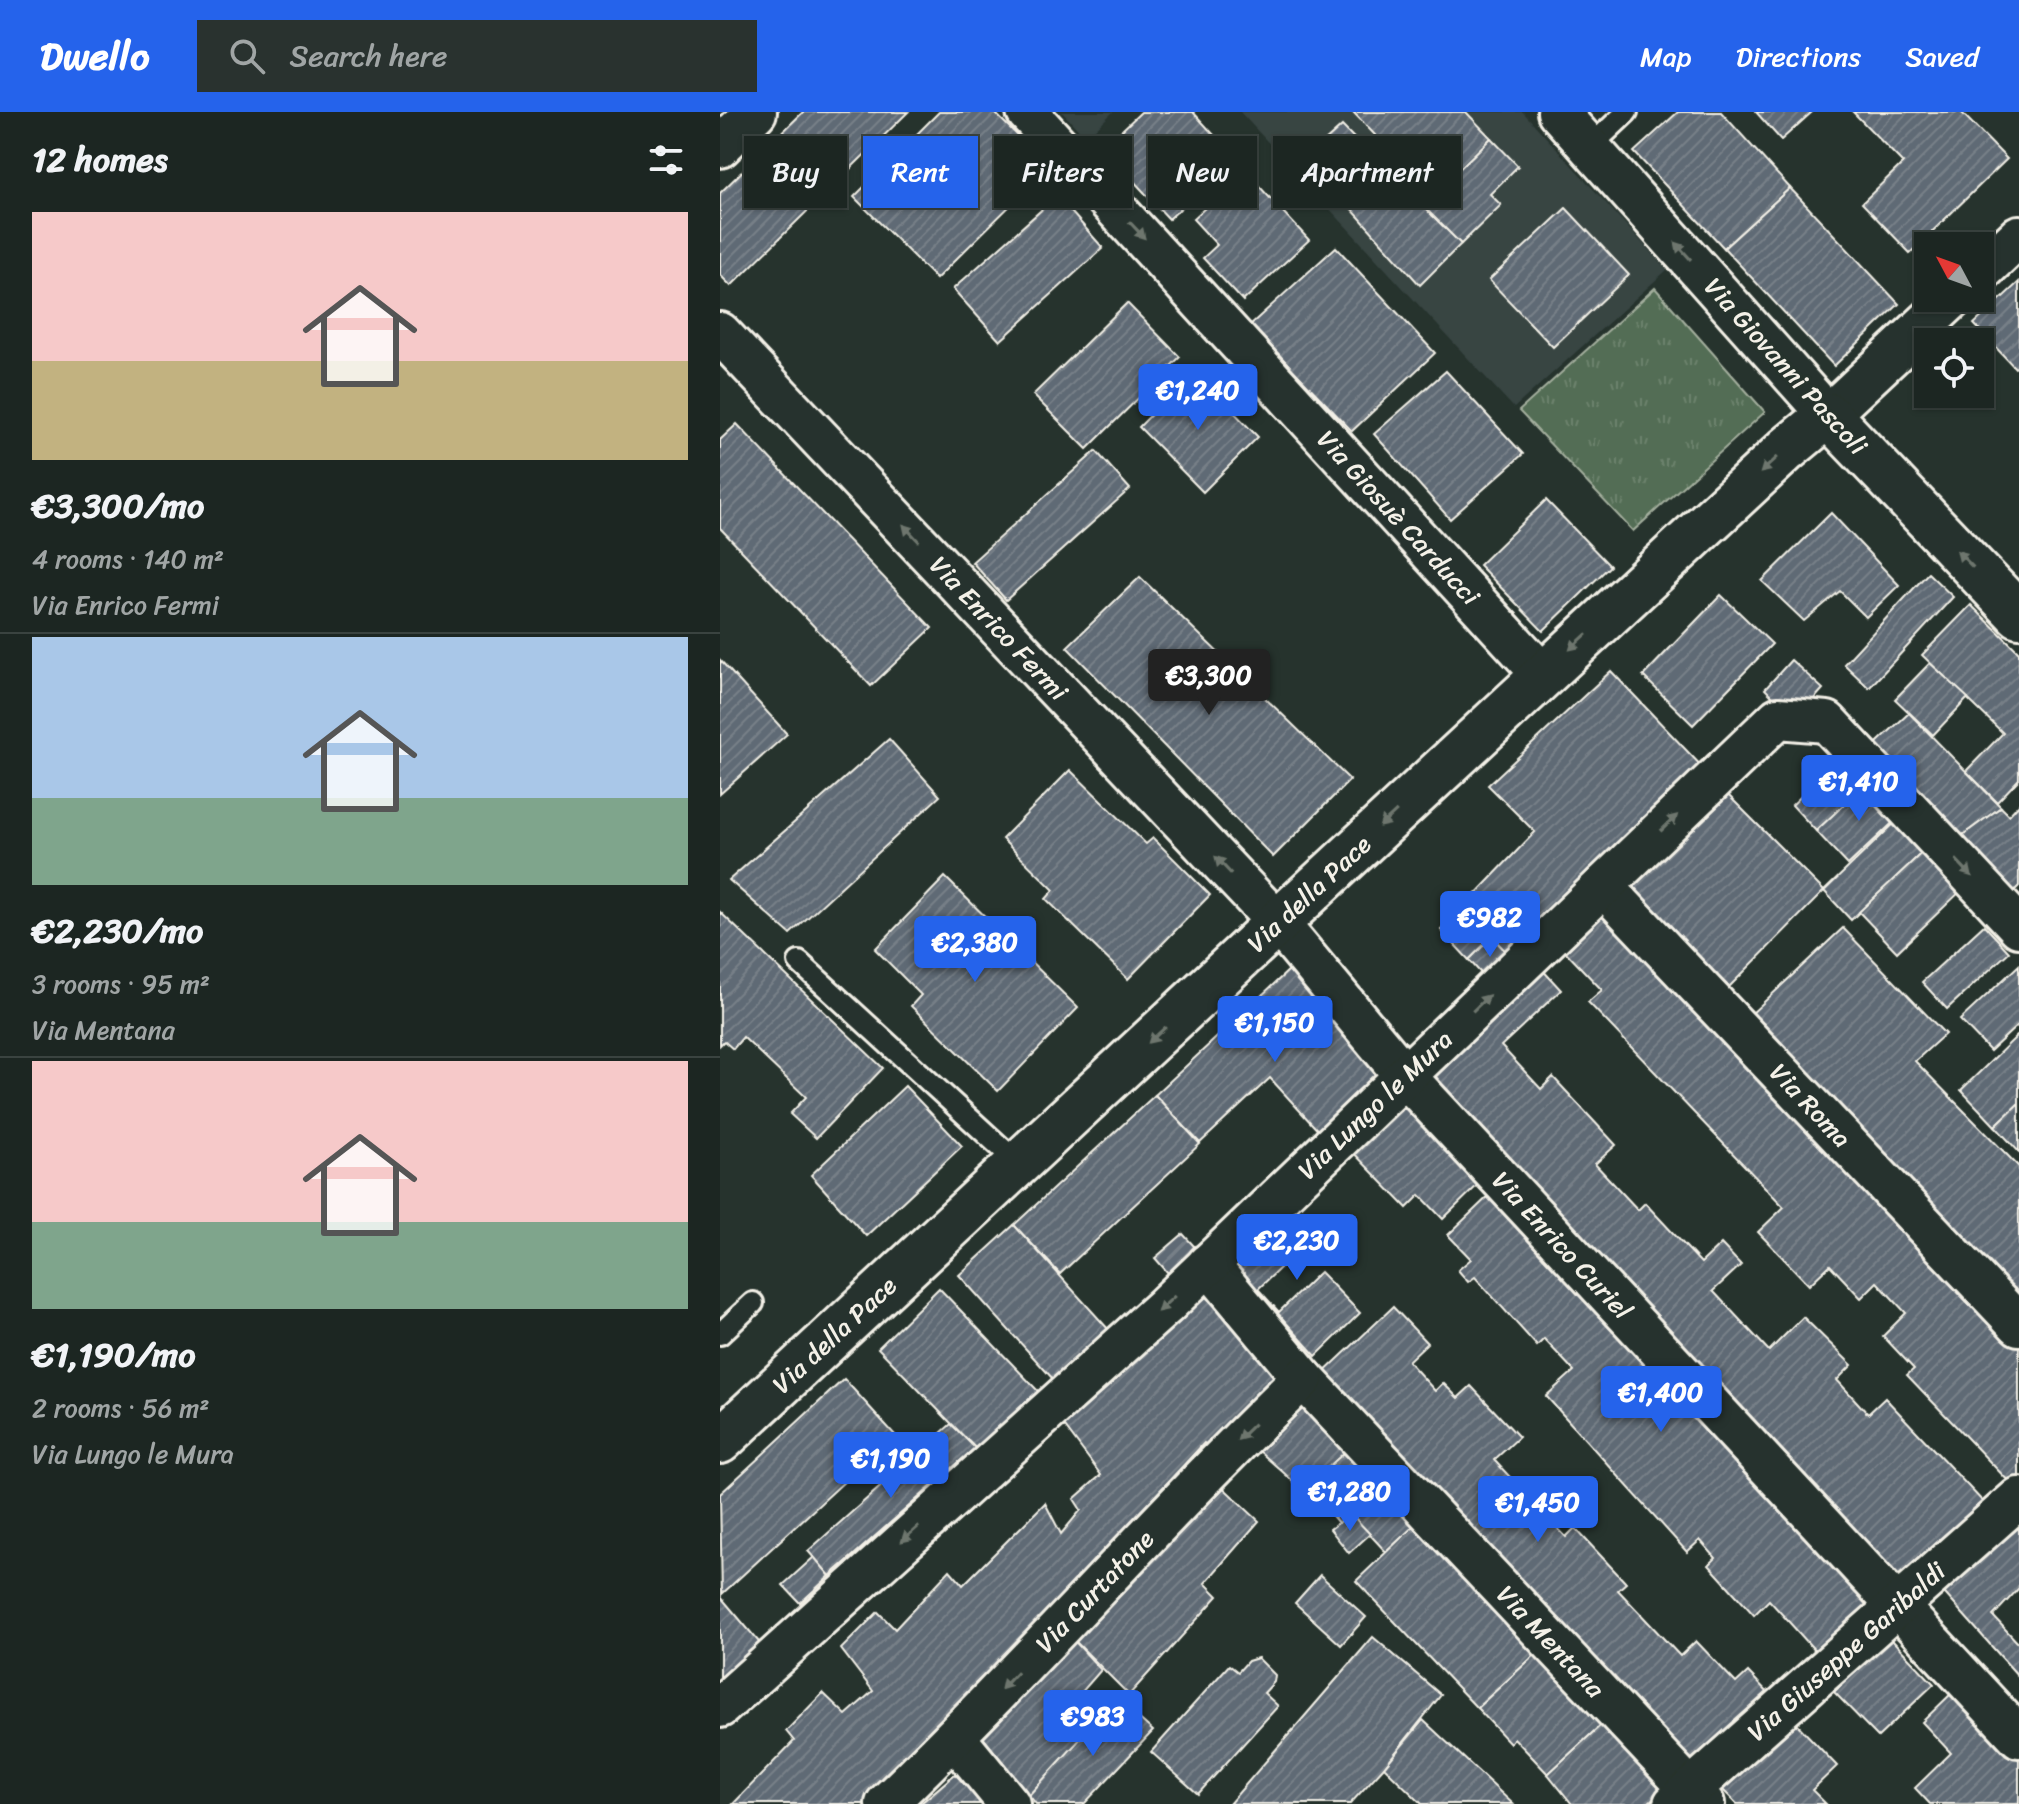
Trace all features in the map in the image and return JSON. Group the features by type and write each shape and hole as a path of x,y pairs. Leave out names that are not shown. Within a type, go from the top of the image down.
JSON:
{"main road":[{"name":"Via della Pace","path":"720,1441 1543,675 1828,415"},
{"name":"Via Giovanni Pascoli","path":"1828,415 2019,615"}],"street":[{"name":"Via Giosuè Carducci","path":"1027,112 1543,675"},
{"name":"Via Giovanni Pascoli","path":"1558,112 1828,415"},
{"path":"720,147 751,114"},
{"path":"1994,260 2019,236"},
{"path":"1828,415 1938,312"},
{"name":"Via Enrico Fermi","path":"720,333 1277,922"},
{"name":"Via Lungo le Mura","path":"720,1707 1208,1264 1778,718 1827,722 2019,927"},
{"name":"Via Roma","path":"1603,886 2019,1325"},
{"name":"Via Enrico Curiel","path":"1277,922 1405,1076 2019,1737"},
{"name":"Via Mentana","path":"1208,1264 1303,1378 1690,1799"},
{"name":"Via Curtatone","path":"886,1804 955,1738 1199,1478 1303,1378"},
{"name":"Via Giuseppe Garibaldi","path":"1690,1799 2019,1498"},
{"path":"955,1738 1009,1804"}],"lane":[{"path":"1590,147 1627,112"},
{"path":"799,962 1019,1164"},
{"path":"720,1334 753,1303"}],"shaded area":[{"path":"1062,112 1113,112 1088,136 1084,136"},
{"path":"1240,112 1523,112 1667,270 1514,408 1329,208 1461,208 1461,136 1273,136 1273,148"}],"green space":[{"path":"1655,288 1765,412 1633,531 1519,411"}],"building":[{"path":"803,112 908,112 884,136 863,136 863,156 847,172 847,136 778,136"},
{"path":"939,112 994,112 1018,136 994,136 994,208 1008,208 936,279 865,208 978,208 978,136 915,136"},
{"path":"1141,112 1193,112 1215,136 1148,136 1148,196 1132,179 1132,136 1116,136"},
{"path":"1353,112 1466,112 1491,138 1461,167 1461,136 1376,136"},
{"path":"1678,112 1721,112 1790,188 1724,248 1634,152"},
{"path":"1756,112 1812,112 1781,140"},
{"path":"1853,112 1961,112 2007,159 1932,232 1914,232 1914,249 1910,253 1862,203 1903,163"},
{"path":"1342,126 1352,136 1331,136"},
{"path":"1491,138 1518,166 1490,194 1501,205 1461,244 1425,208 1461,208 1461,167"},
{"path":"744,170 744,208 810,208 731,286 720,275 720,193"},
{"path":"1257,184 1273,201 1273,208 1279,208 1309,240 1243,301 1203,258 1217,245 1193,219 1205,208 1257,208"},
{"path":"863,188 863,206 854,197"},
{"path":"1790,188 1899,304 1834,366 1724,248"},
{"path":"1044,208 1068,208 1103,248 1000,341 953,289"},
{"path":"1159,208 1181,208 1169,219"},
{"path":"1351,208 1425,208 1461,244 1420,285"},
{"path":"1566,208 1629,275 1553,347 1489,280"},
{"path":"1336,247 1435,353 1352,431 1250,325"},
{"path":"2019,282 2019,365 2015,368 1994,345 1994,328 1978,328 1974,324 1987,312 1994,312 1994,305"},
{"path":"1127,303 1180,357 1087,449 1033,395"},
{"path":"1194,371 1258,437 1203,492 1139,427"},
{"path":"1446,371 1523,454 1450,519 1374,434"},
{"path":"737,424 932,628 871,686 720,528 720,440"},
{"path":"1096,451 1130,489 1006,600 972,562"},
{"path":"1546,500 1610,566 1543,631 1479,565"},
{"path":"1831,513 1899,585 1866,617 1840,591 1804,621 1762,581"},
{"path":"1928,573 1953,597 1869,688 1844,664"},
{"path":"1140,577 1350,780 1273,857 1067,647"},
{"path":"1721,595 1772,644 1693,725 1643,676"},
{"path":"1971,605 2019,652 2019,779 1997,802 1966,771 2003,733 1922,655"},
{"path":"720,660 787,734 720,794"},
{"path":"1791,660 1823,689 1807,707 1778,702 1765,689"},
{"path":"1930,663 1968,698 1933,735 1895,699"},
{"path":"1611,671 1707,772 1512,958 1492,937 1469,960 1441,930 1535,832 1488,785"},
{"path":"1909,713 2001,807 1952,843 1866,753"},
{"path":"889,739 940,796 790,934 729,880"},
{"path":"1845,754 1869,781 1816,831 1792,805"},
{"path":"1070,770 1146,844 1153,838 1210,895 1128,979 1046,899 1054,890 1002,839"},
{"path":"1869,781 1902,814 1848,865 1816,831"},
{"path":"1723,790 1824,891 1729,987 1627,887"},
{"path":"2019,804 2019,886 2005,900 1952,843 2001,807 2009,815"},
{"path":"1903,815 1930,845 1851,920 1824,891"},
{"path":"1931,844 1964,888 1897,952 1859,912"},
{"path":"945,877 1078,1008 998,1091 911,1006 921,995 875,949"},
{"path":"1602,908 2019,1343 2019,1480 2013,1486 1907,1375 1914,1369 1883,1336 1906,1313 1877,1282 1861,1298 1830,1265 1809,1285 1758,1232 1784,1207 1588,1002 1602,990 1561,947"},
{"path":"720,912 883,1068 816,1138 790,1114 806,1097 743,1037 733,1049 724,1041 720,1045"},
{"path":"1984,925 2009,952 1947,1009 1922,982"},
{"path":"1843,928 1945,1034 1915,1061 2019,1167 2019,1299 1750,1015"},
{"path":"1492,937 1512,958 1488,981 1469,960"},
{"path":"2019,965 2019,1024 1990,1051 1960,1020"},
{"path":"1539,966 1561,990 1501,1046 1541,1089 1553,1077 1616,1145 1595,1164 1638,1210 1645,1203 1701,1263 1721,1244 1741,1265 1713,1291 1769,1351 1803,1317 1852,1365 1837,1380 1868,1414 1885,1398 1986,1505 1895,1590 1419,1078"},
{"path":"1289,970 1388,1076 1323,1136 1270,1078 1200,1143 1155,1095"},
{"path":"2019,1034 2019,1103 1995,1126 1961,1090"},
{"path":"905,1086 962,1146 866,1236 811,1175"},
{"path":"1403,1089 1487,1176 1443,1219 1420,1195 1407,1208 1346,1145"},
{"path":"1155,1095 1200,1144 1060,1274 1014,1225"},
{"path":"2019,1103 2019,1152 1995,1126"},
{"path":"1497,1188 1879,1601 1819,1655 1769,1600 1754,1615 1709,1565 1716,1558 1700,1540 1687,1552 1546,1396 1574,1371 1544,1339 1537,1346 1475,1277 1468,1282 1458,1270 1471,1259 1448,1235"},
{"path":"1290,1204 1317,1233 1258,1289 1279,1312 1320,1272 1360,1313 1316,1356 1231,1261"},
{"path":"1014,1225 1109,1330 1053,1379 959,1275"},
{"path":"1183,1234 1203,1256 1175,1281 1155,1258"},
{"path":"1196,1287 1284,1376 1208,1447 1204,1443 897,1775 866,1804 733,1804 794,1741 786,1731 823,1693 846,1715 873,1691 841,1649 878,1612 895,1629 950,1570 963,1585 1045,1503 1061,1534 1081,1510 1074,1499 1101,1475 1057,1416"},
{"path":"939,1288 1039,1392 978,1451 878,1348"},
{"path":"1393,1307 1427,1343 1408,1361 1435,1391 1443,1383 1458,1398 1471,1386 1519,1437 1494,1460 1566,1537 1575,1528 1626,1583 1618,1590 1680,1656 1696,1641 1736,1683 1748,1672 1773,1698 1692,1773 1321,1375"},
{"path":"844,1379 895,1435 722,1594 720,1494"},
{"path":"1305,1391 1353,1445 1303,1490 1249,1442"},
{"path":"951,1424 975,1448 830,1576 808,1551"},
{"path":"1353,1445 1386,1483 1339,1524 1307,1486"},
{"path":"1215,1480 1259,1521 1205,1583 1218,1596 1129,1695 1070,1636"},
{"path":"1388,1481 1423,1518 1386,1552 1351,1514"},
{"path":"2019,1498 2019,1588 1993,1616 2019,1644 2019,1677 1930,1577"},
{"path":"1351,1514 1370,1534 1349,1553 1330,1529"},
{"path":"1420,1520 1536,1654 1477,1708 1356,1581"},
{"path":"814,1557 830,1576 800,1603 783,1585"},
{"path":"1320,1575 1366,1617 1341,1645 1295,1603"},
{"path":"720,1596 764,1648 720,1687"},
{"path":"1070,1636 1101,1670 1073,1702 1093,1726 1029,1795 982,1736"},
{"path":"1373,1637 1441,1695 1384,1767 1350,1804 1229,1804"},
{"path":"1890,1638 1934,1684 1878,1737 1834,1692"},
{"path":"1536,1654 1601,1725 1548,1774 1514,1738 1510,1743 1477,1708"},
{"path":"1258,1658 1275,1675 1274,1682 1264,1693 1278,1706 1198,1794 1151,1752 1229,1665 1238,1672 1248,1661"},
{"path":"1954,1691 2019,1760 2019,1804 1930,1804 1915,1788 1951,1753 1922,1722"},
{"path":"1117,1699 1153,1731 1084,1804 1036,1804 1029,1795"},
{"path":"1423,1720 1513,1804 1422,1804 1384,1767"},
{"path":"1793,1720 1837,1766 1812,1790 1826,1804 1737,1804 1720,1787"},
{"path":"1601,1725 1662,1790 1647,1804 1572,1804 1548,1774"},
{"path":"955,1774 983,1804 920,1804"}]}
